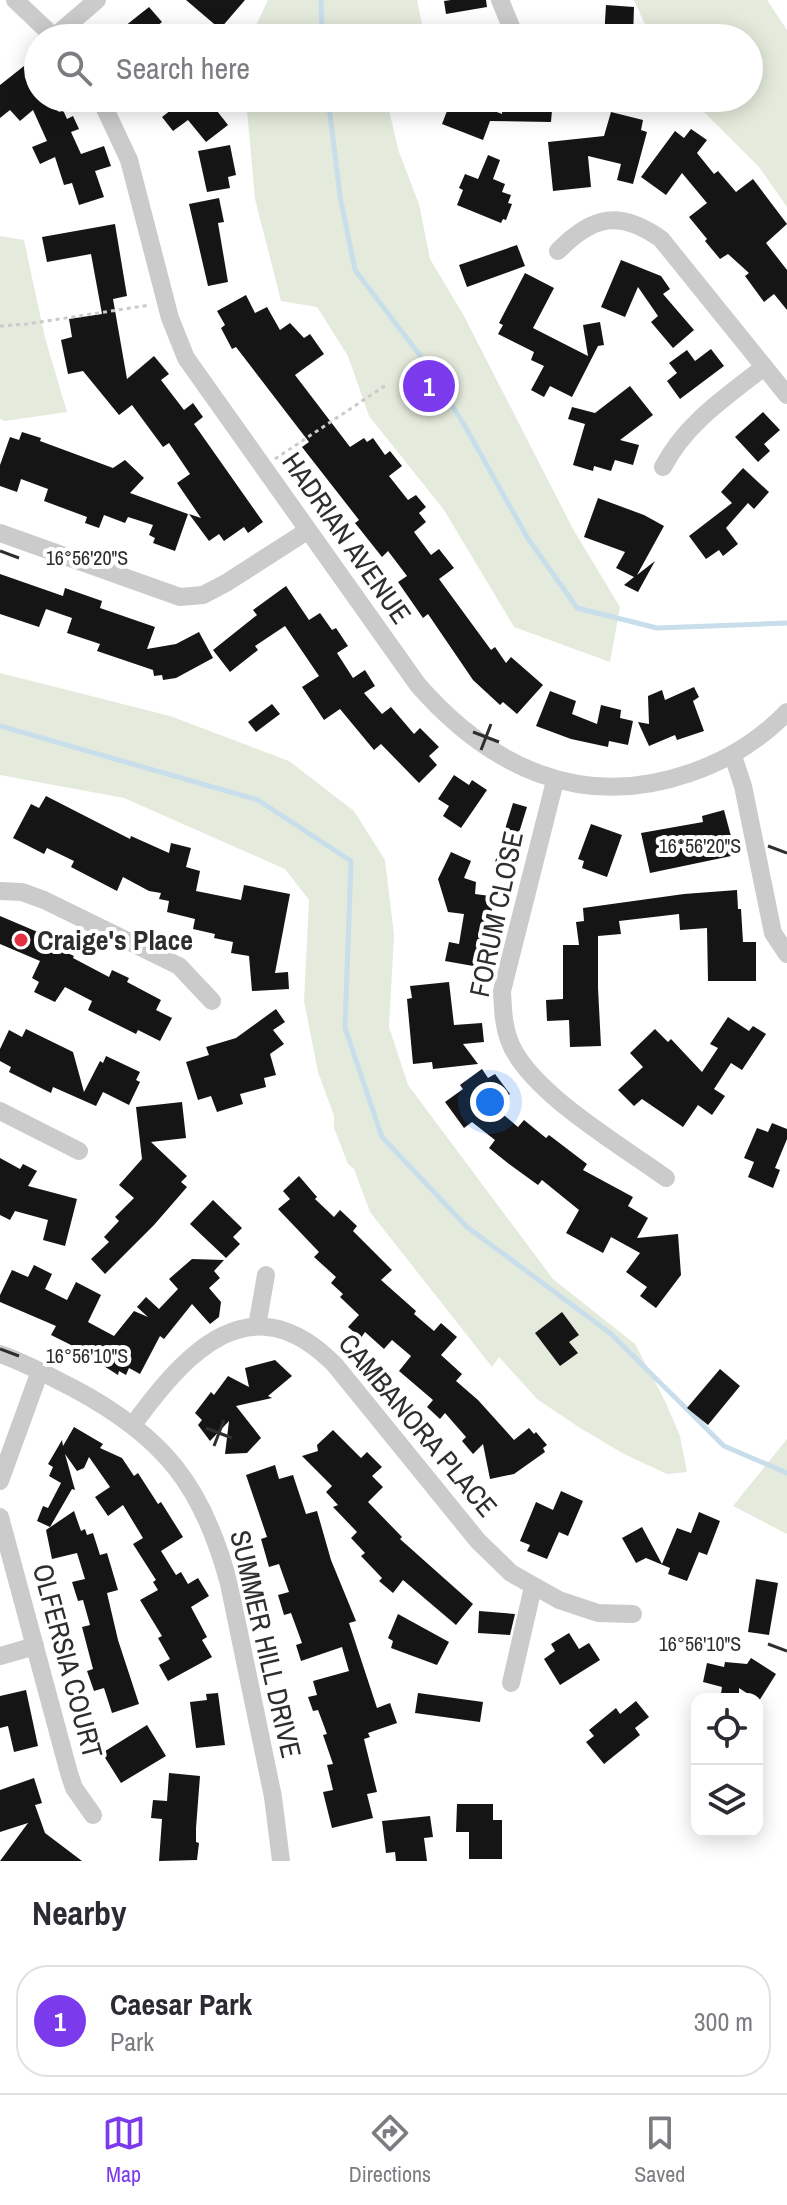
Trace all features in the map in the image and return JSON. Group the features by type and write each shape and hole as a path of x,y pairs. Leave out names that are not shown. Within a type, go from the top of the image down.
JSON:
{"street":[{"path":"15,0 41,24"},
{"path":"70,24 97,0"},
{"path":"500,0 510,24"},
{"name":"HADRIAN AVENUE","path":"107,112 138,186 166,302 186,358 307,531 440,711 484,746 532,772 555,781 604,788 651,784 733,756 787,712"},
{"path":"558,251 587,226 608,220 625,220 643,226 661,239 787,395"},
{"path":"663,467 673,448 699,417 764,367"},
{"path":"0,533 180,597 203,595 307,531"},
{"path":"733,756 743,786 773,933 787,954"},
{"name":"FORUM CLOSE","path":"555,781 502,991 503,1016 509,1042 523,1066 545,1088 666,1178"},
{"path":"0,891 22,892 44,900 179,966 212,1001"},
{"path":"0,1111 79,1151"},
{"path":"257,1326 266,1275"},
{"name":"CAMBANORA PLACE","path":"133,1425 198,1349 221,1335 257,1326 300,1337 319,1348 494,1558 533,1587 559,1600 598,1613 633,1614"},
{"name":"SUMMER HILL DRIVE","path":"0,1354 92,1398 133,1425 180,1472 203,1509 221,1552 273,1797 281,1861"},
{"path":"0,1481 40,1371"},
{"name":"OLFERSIA COURT","path":"0,1517 69,1773 74,1788 93,1815"},
{"path":"511,1683 533,1587"},
{"path":"0,1656 35,1646"}],"path":[{"path":"0,326 166,302"},
{"path":"262,468 386,385"}],"green space":[{"path":"268,0 417,0 422,24 257,24"},
{"path":"634,0 767,0 787,30 787,207 759,167 704,112 763,112 763,24 645,24"},
{"path":"247,112 389,112 399,152 419,204 430,259 464,316 573,529 620,607 610,662 514,627 444,510 369,416 348,356 317,307 281,301 255,199"},
{"path":"0,236 24,240 45,338 67,412 5,421 0,419"},
{"path":"0,673 170,716 289,761 354,811 385,860 394,935 389,1027 408,1085 553,1279 635,1344 680,1436 687,1472 667,1474 624,1454 537,1399 499,1357 492,1367 370,1212 334,1128 334,1116 318,1072 304,1001 309,900 285,869 124,798 0,775"},
{"path":"787,1439 787,1534 733,1506"}],"building":[{"path":"186,0 245,0 224,24 214,24"},
{"path":"486,0 487,7 446,14 444,1"},
{"path":"606,5 634,7 633,24 605,24"},
{"path":"149,7 162,22 160,24 128,24"},
{"path":"24,66 24,112 31,112 20,121 10,110 0,118 0,85"},
{"path":"34,112 64,112 67,119 73,116 79,129 71,132 81,154 104,146 111,166 95,171 104,197 79,205 72,183 64,185 55,157 40,164 32,147 47,141"},
{"path":"168,112 218,112 228,125 206,142 188,120 173,131 162,117"},
{"path":"447,112 552,112 551,122 490,121 483,140 442,124"},
{"path":"611,112 643,120 641,130 647,132 633,184 617,180 621,164 588,156 591,187 553,191 548,142 604,136"},
{"path":"691,129 707,140 697,153 714,174 718,171 736,192 753,179 787,224 766,243 787,270 787,310 774,294 764,302 745,276 749,273 728,254 720,259 705,241 707,239 689,217 707,203 682,173 666,195 641,177 675,131 684,138"},
{"path":"230,145 236,175 228,177 230,188 207,192 198,151"},
{"path":"488,155 500,160 493,179 505,184 502,192 511,195 508,203 512,204 506,220 503,219 501,223 457,205 465,174 478,179"},
{"path":"219,198 224,222 218,223 228,282 208,286 189,204"},
{"path":"115,224 127,296 113,299 127,379 154,356 169,374 161,380 184,410 193,403 203,417 194,424 263,522 248,533 244,527 224,541 219,534 209,541 189,514 201,518 177,483 190,474 169,443 163,447 132,405 119,415 83,371 68,374 61,340 72,337 69,319 102,314 91,254 47,262 42,237"},
{"path":"517,245 525,266 467,287 459,265"},
{"path":"621,260 661,276 670,289 663,294 694,330 673,348 651,322 658,316 638,287 625,317 601,307"},
{"path":"525,273 554,288 533,328 588,356 583,325 600,322 604,345 598,346 572,397 550,386 544,397 531,390 544,366 531,360 534,352 498,334 503,325 499,323"},
{"path":"246,295 255,313 267,307 280,330 290,323 304,338 310,334 324,354 295,375 350,447 364,438 367,442 373,438 385,455 390,451 402,466 389,476 408,500 416,495 426,507 419,513 426,522 414,532 431,555 439,549 454,568 439,579 491,650 495,647 506,663 511,657 543,685 517,714 503,702 500,705 473,680 428,614 423,618 398,582 407,576 388,551 382,557 355,523 359,520 302,447 309,442 236,347 232,349 221,328 225,325 217,311"},
{"path":"711,349 724,366 680,399 667,381 677,373 669,363 687,350 695,361"},
{"path":"630,386 653,415 620,440 639,445 633,465 615,460 611,471 594,466 593,471 573,465 585,424 568,419 572,407 595,413"},
{"path":"763,412 780,430 764,444 770,451 758,462 735,437"},
{"path":"22,432 113,468 125,460 144,478 130,493 188,514 175,551 153,543 155,538 149,535 153,525 128,517 125,523 104,515 99,528 85,523 87,517 44,501 48,489 21,479 17,492 0,486 0,465 10,437 19,440"},
{"path":"743,468 769,492 754,509 748,503 726,528 738,544 723,556 719,550 706,559 689,536 732,503 721,492"},
{"path":"598,498 664,526 637,575 655,561 638,592 624,585 634,577 616,568 625,552 584,537"},
{"path":"0,574 63,596 65,588 102,601 100,608 155,627 147,649 176,644 199,632 213,658 176,678 163,680 162,675 154,676 153,670 97,651 100,644 67,633 72,618 46,609 39,627 0,614"},
{"path":"286,586 309,620 320,613 332,630 336,628 348,646 337,653 353,678 365,670 375,686 364,693 382,714 391,707 414,734 420,728 439,747 429,756 437,765 419,783 381,744 374,750 340,709 324,720 302,687 319,676 285,626 255,646 258,650 230,672 213,650 257,615 253,610"},
{"path":"694,687 699,697 693,701 704,731 677,740 675,735 649,746 638,722 649,724 648,696 662,690 665,700"},
{"path":"550,691 576,701 572,714 597,724 601,705 621,710 620,718 633,721 628,745 609,741 608,747 571,739 536,726"},
{"path":"272,704 280,714 256,732 248,722"},
{"path":"454,775 469,785 472,780 487,790 461,828 443,816 449,806 438,799"},
{"path":"46,796 130,839 131,836 169,853 171,843 191,848 186,867 200,871 196,891 241,900 244,885 290,894 275,973 288,972 289,989 252,991 249,956 231,953 233,942 193,929 195,919 167,912 169,901 159,899 161,893 149,891 123,877 117,891 71,867 74,861 47,848 44,854 13,838 31,804 39,808"},
{"path":"513,803 527,807 514,849 517,849 512,867 495,862"},
{"path":"724,810 736,855 650,873 641,833 703,822 702,816"},
{"path":"591,824 622,835 607,877 582,868 584,861 578,859"},
{"path":"451,852 471,861 464,878 476,882 475,894 490,896 494,903 488,923 503,927 500,943 492,941 489,954 482,952 479,967 445,961 449,942 459,944 464,914 448,912 438,879"},
{"path":"737,890 743,942 756,942 756,981 708,981 707,928 680,930 679,914 619,921 621,934 598,936 601,1046 570,1047 569,1020 547,1021 546,1000 563,999 563,945 579,945 576,922 584,921 583,908"},
{"path":"0,916 66,944 63,951 73,958 109,977 112,970 129,978 127,982 161,1000 156,1010 172,1018 160,1041 138,1030 136,1034 88,1010 92,1001 65,987 55,1002 34,992 39,982 32,978 40,961 0,944"},
{"path":"449,982 454,1025 482,1023 484,1042 463,1044 478,1064 433,1069 432,1062 413,1064 407,999 412,998 410,986"},
{"path":"276,1009 285,1022 273,1030 284,1044 270,1054 276,1075 264,1078 266,1087 240,1094 243,1104 217,1112 211,1096 198,1100 186,1062 209,1055 206,1047 236,1038"},
{"path":"728,1017 749,1031 753,1026 766,1034 742,1070 731,1063 714,1089 725,1096 712,1115 698,1105 683,1127 642,1099 634,1106 618,1090 643,1067 630,1053 655,1029 668,1042 671,1039 702,1072 718,1048 710,1044"},
{"path":"26,1029 73,1052 84,1092 100,1061 103,1063 106,1056 140,1072 136,1080 140,1082 129,1105 103,1092 96,1106 53,1087 51,1093 9,1072 11,1067 0,1061 0,1049 9,1030 22,1037"},
{"path":"482,1069 488,1078 495,1074 510,1094 493,1106 518,1127 524,1120 546,1138 549,1135 587,1164 583,1170 633,1197 628,1206 648,1218 637,1238 678,1234 681,1275 656,1308 640,1296 647,1287 626,1272 640,1253 611,1237 603,1253 566,1233 579,1210 542,1180 538,1185 489,1148 495,1140 472,1122 464,1128 445,1102 463,1089 460,1085"},
{"path":"182,1102 186,1138 151,1142 187,1176 181,1182 187,1187 105,1274 91,1259 109,1242 104,1237 119,1221 115,1217 134,1198 119,1185 142,1159 136,1107"},
{"path":"772,1123 787,1129 787,1139 775,1168 780,1170 773,1188 748,1177 754,1162 744,1158 757,1128 768,1132"},
{"path":"0,1158 20,1169 23,1164 37,1171 28,1186 77,1199 65,1246 43,1240 48,1220 15,1211 10,1220 0,1215"},
{"path":"299,1176 317,1197 315,1199 334,1217 340,1210 357,1226 353,1231 392,1270 381,1280 416,1311 414,1314 434,1331 441,1323 457,1337 441,1355 462,1374 456,1381 514,1440 529,1428 534,1434 536,1432 547,1445 543,1448 545,1452 514,1474 490,1479 483,1444 473,1454 462,1441 466,1437 445,1413 440,1419 427,1407 433,1400 399,1371 411,1356 392,1340 384,1349 365,1332 361,1338 348,1327 359,1315 340,1297 343,1294 331,1283 336,1277 314,1257 319,1252 278,1209 290,1199 283,1191"},
{"path":"213,1200 242,1228 233,1237 240,1244 226,1258 190,1224"},
{"path":"192,1259 224,1260 214,1271 220,1278 209,1288 221,1302 219,1317 210,1324 192,1304 164,1339 160,1336 140,1374 129,1368 126,1375 119,1371 118,1375 89,1354 51,1335 56,1326 0,1302 0,1295 12,1270 28,1277 34,1265 52,1274 45,1289 67,1300 76,1282 101,1295 88,1322 114,1336 134,1311 148,1317 137,1307 146,1297 159,1309 178,1289 169,1279"},
{"path":"562,1312 579,1335 569,1342 578,1353 560,1366 535,1333"},
{"path":"275,1360 292,1376 268,1396 272,1398 236,1406 261,1438 247,1453 225,1454 229,1421 210,1441 198,1425 202,1420 195,1413 228,1376 249,1387 245,1368"},
{"path":"720,1369 740,1386 708,1425 687,1408"},
{"path":"74,1427 103,1444 100,1448 122,1458 134,1476 138,1473 183,1537 161,1551 176,1575 181,1572 188,1584 198,1578 209,1596 191,1607 207,1637 202,1640 212,1657 168,1681 159,1665 170,1659 158,1638 162,1636 140,1600 158,1590 153,1582 156,1580 133,1544 143,1538 123,1505 108,1516 95,1497 110,1487 89,1457 84,1468 77,1471 65,1454 75,1490 72,1489 50,1527 37,1521 43,1506 48,1508 61,1483 49,1476 53,1467 48,1464"},
{"path":"333,1430 361,1458 367,1452 382,1467 372,1476 383,1487 368,1502 402,1537 400,1539 473,1604 456,1625 403,1580 393,1593 379,1581 382,1578 361,1556 365,1553 351,1538 357,1532 333,1507 338,1505 326,1492 332,1486 302,1456 318,1451 317,1445"},
{"path":"275,1465 279,1479 293,1475 306,1514 317,1511 331,1560 356,1621 349,1623 377,1708 390,1703 397,1723 368,1733 370,1737 364,1739 377,1792 367,1794 373,1818 332,1828 323,1792 333,1790 327,1765 333,1764 323,1735 327,1734 318,1710 313,1711 308,1697 317,1695 313,1681 349,1671 342,1647 301,1661 296,1645 302,1643 291,1613 284,1615 278,1595 289,1592 279,1564 269,1567 261,1539 267,1537 246,1475"},
{"path":"561,1491 583,1501 568,1536 559,1532 547,1559 527,1551 530,1545 520,1541 536,1502 553,1510"},
{"path":"74,1511 81,1531 85,1529 87,1535 93,1533 100,1555 107,1553 118,1590 107,1593 118,1640 139,1704 112,1713 104,1688 94,1691 87,1671 93,1669 82,1627 90,1625 83,1600 78,1601 72,1582 85,1579 77,1553 52,1559 46,1530"},
{"path":"699,1512 720,1521 707,1555 699,1552 687,1581 668,1574 670,1568 646,1558 636,1563 622,1538 642,1527 662,1564 677,1528 691,1533"},
{"path":"756,1579 778,1583 769,1635 748,1632"},
{"path":"479,1611 515,1614 510,1635 478,1633"},
{"path":"398,1614 449,1642 437,1665 391,1648 393,1641 388,1638"},
{"path":"569,1633 579,1649 589,1643 600,1660 560,1685 544,1659 555,1651 551,1644"},
{"path":"751,1658 776,1674 763,1695 747,1693 739,1688 739,1693 721,1693 722,1687 703,1682 707,1663 724,1667 725,1662 747,1664"},
{"path":"26,1690 38,1746 14,1752 8,1726 0,1728 0,1696"},
{"path":"218,1693 225,1745 196,1748 190,1702 207,1700 206,1694"},
{"path":"418,1693 483,1702 480,1722 415,1713"},
{"path":"636,1701 649,1717 635,1728 640,1735 604,1764 586,1742 594,1736 589,1730 616,1708 620,1714"},
{"path":"147,1725 166,1756 121,1783 102,1753"},
{"path":"169,1773 200,1776 197,1860 159,1861 162,1819 151,1818 153,1800 167,1801"},
{"path":"34,1778 42,1803 35,1805 45,1833 82,1861 0,1861 28,1823 0,1832 0,1790"},
{"path":"457,1804 493,1804 493,1820 502,1820 502,1859 469,1859 469,1832 456,1832"},
{"path":"430,1816 433,1837 424,1838 427,1861 396,1861 395,1852 386,1853 382,1821"}],"waterway":[{"path":"321,0 322,24"},
{"path":"330,112 340,196 355,270 425,362 527,537 577,608 657,628 787,623"},
{"path":"0,726 258,800 351,861 345,1028 382,1137 467,1227 610,1333 724,1446 787,1473"}],"place":[{"name":"Caesar Park","path":"429,386"},
{"name":"Craige's Place","path":"21,940"}]}
